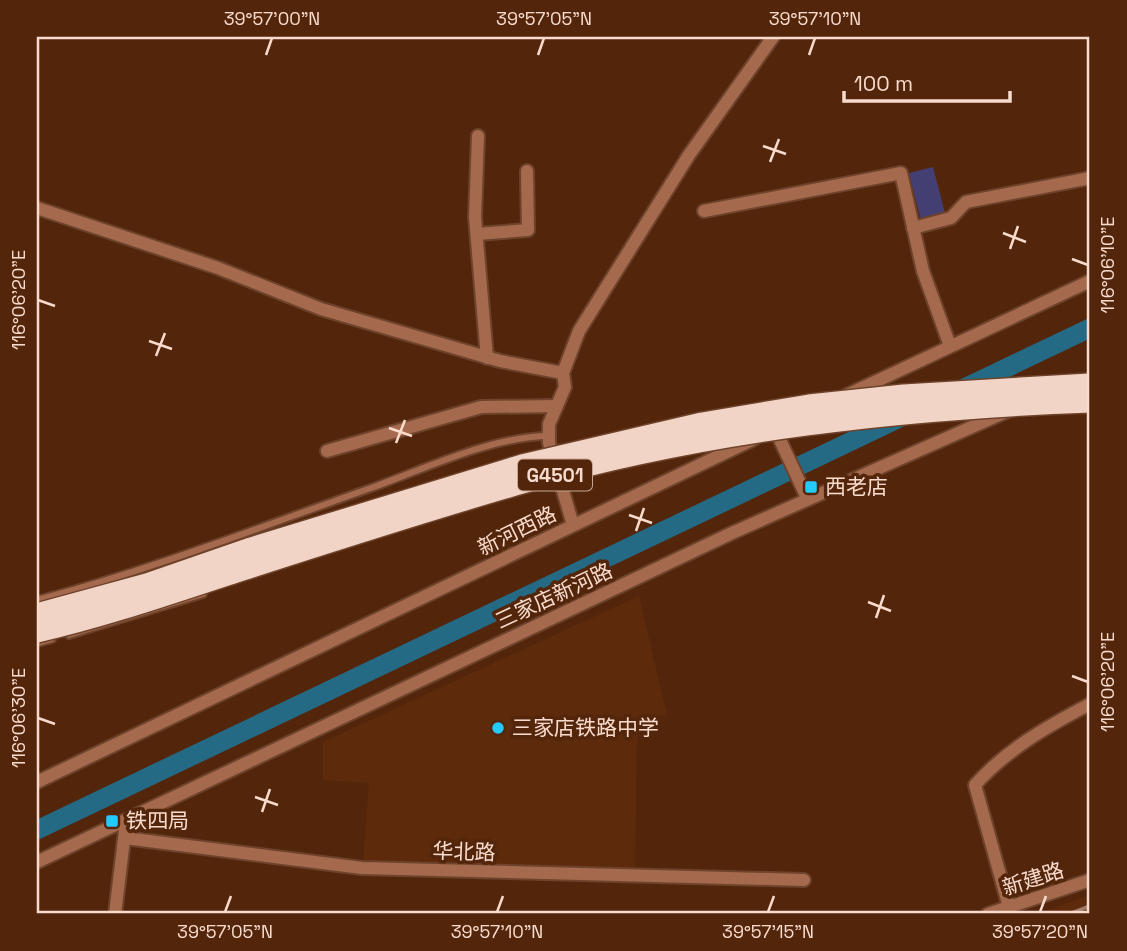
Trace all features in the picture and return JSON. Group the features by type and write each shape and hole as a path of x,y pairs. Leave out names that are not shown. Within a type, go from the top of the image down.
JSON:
{"highway":[{"name":"G4501","path":"37,614 147,584 251,548 522,465 702,422 809,405 904,395 1090,384"},
{"name":"G4501","path":"37,632 153,601 514,486 614,459 811,424 904,414 1090,402"}],"street":[{"path":"573,525 549,436 549,424 565,387 563,373 579,331 660,202 773,37"},
{"path":"478,136 477,234 487,358"},
{"path":"477,234 528,230 527,170"},
{"path":"704,211 901,173 923,271 950,346"},
{"path":"913,228 951,218 966,202 1090,178"},
{"path":"37,208 218,268 321,309 487,358 563,373"},
{"name":"新河西路","path":"37,778 1090,281"},
{"name":"三家店新河路","path":"37,862 807,498 973,427 1090,371"},
{"path":"327,451 481,407 557,406"},
{"path":"775,429 807,498"},
{"path":"1009,906 975,785 993,765 1040,731 1090,704"},
{"path":"115,914 125,820"},
{"name":"华北路","path":"125,838 362,868 804,880"},
{"name":"新建路","path":"988,914 1090,880"}],"lane":[{"path":"37,600 114,580 433,465 524,436 549,436"},
{"path":"261,574 468,503 559,477"},
{"path":"37,643 147,613 210,591"}],"shaded area":[{"path":"933,167 945,213 921,220 909,173"},
{"name":"三家店铁路中学","path":"639,596 667,715 649,718 637,738 635,868 363,862 369,783 323,780 323,742"},
{"path":"1090,895 1090,914 1036,914"}],"waterway":[{"path":"958,391 1090,328"},
{"path":"37,830 906,415"}],"railway":[{"path":"1069,914 1090,906"}],"place":[{"name":"西老店","path":"811,487"},
{"name":"三家店铁路中学","path":"498,728"},
{"name":"铁四局","path":"112,821"}]}
